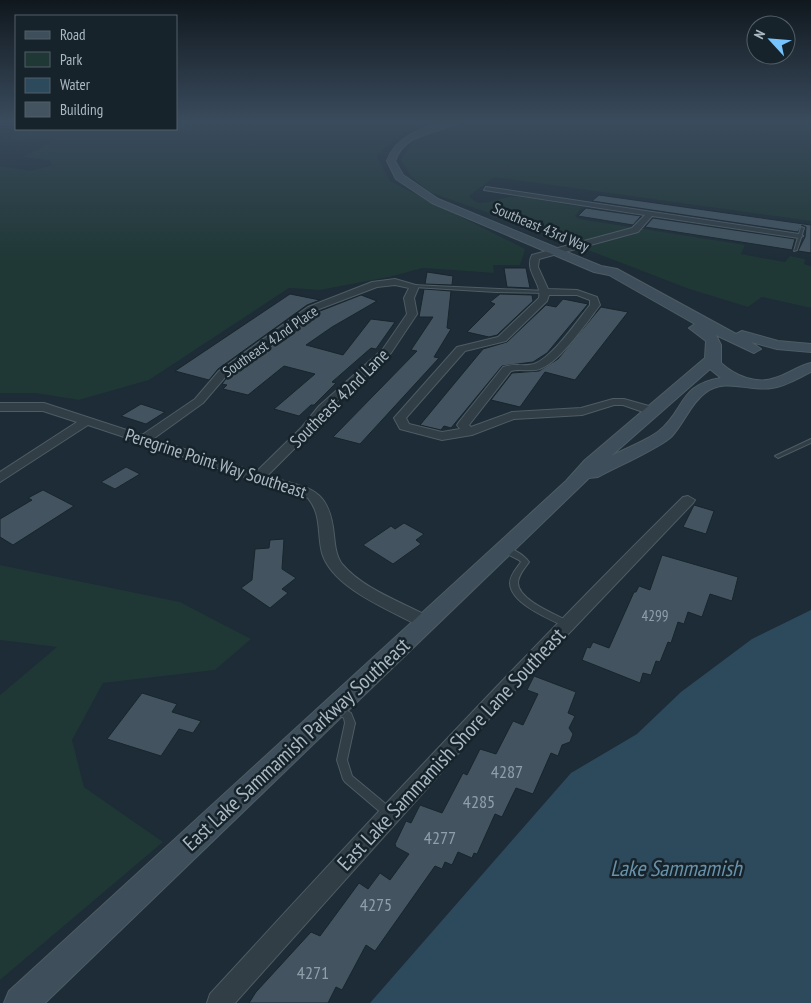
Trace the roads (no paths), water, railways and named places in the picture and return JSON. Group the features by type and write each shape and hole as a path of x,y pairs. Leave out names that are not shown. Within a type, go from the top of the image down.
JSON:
{"main road":[{"name":"Southeast 43rd Way","path":"395,169 400,178 435,201 557,250 598,269 612,272 682,311 761,350"},
{"name":"Southeast 43rd Way","path":"598,269 601,275 654,307 705,333 713,341 713,357"},
{"path":"682,311 761,341 790,348 811,348"},
{"path":"811,357 793,357 761,350 734,348 713,357 719,371 738,380 765,384 777,383 811,367"},
{"path":"761,350 789,365 791,375"},
{"name":"East Lake Sammamish Parkway Southeast","path":"21,1003 572,485 591,464 713,357"},
{"name":"East Lake Sammamish Parkway Southeast","path":"572,485 665,434 699,390 712,384 738,380"}],"street":[{"path":"486,190 799,236"},
{"path":"650,214 636,230 557,250 533,259 533,264 546,292 544,299 502,339 460,349 400,418 404,426 426,434 442,436 468,432 512,416 582,411 613,402 624,402 652,411"},
{"name":"Southeast 42nd Place","path":"145,439 199,401 223,373 311,309 381,283 395,282 414,286"},
{"name":"Southeast 42nd Lane","path":"259,476 306,430 323,408 391,346 412,314 409,298 414,286"},
{"path":"468,432 463,425 507,369 512,367 531,368 545,362 595,305 594,299 588,295 573,292 546,292"},
{"name":"Peregrine Point Way Southeast","path":"0,407 44,407 313,495 324,509 330,554 341,572 425,622"},
{"path":"0,478 87,421"},
{"name":"East Lake Sammamish Shore Lane Southeast","path":"219,1003 390,814 567,624 688,500"}],"lane":[{"path":"795,250 802,228"},
{"path":"414,286 498,292 546,292"},
{"path":"778,456 811,441"},
{"path":"504,549 522,558 524,562 515,579 514,586 518,593 524,600 567,624"},
{"path":"335,708 348,716 350,723 342,760 348,779 390,814"}],"water":[{"name":"Lake Sammamish","path":"811,610 811,1003 370,1003 571,773 637,734 681,692 752,639"}]}
